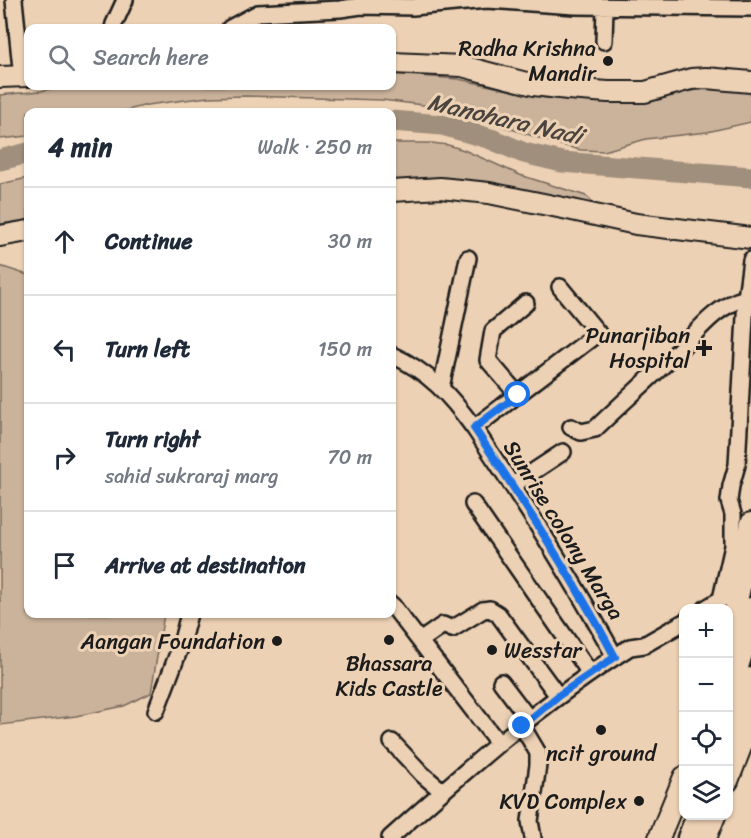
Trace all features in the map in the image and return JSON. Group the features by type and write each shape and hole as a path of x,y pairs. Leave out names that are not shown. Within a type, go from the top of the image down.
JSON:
{"highway":[{"path":"733,682 751,609"},
{"path":"733,727 751,669"},
{"path":"676,838 683,820"},
{"path":"689,838 696,820"}],"main road":[{"path":"396,63 462,66 534,85 608,92 645,92 691,79 751,82"},
{"path":"0,77 24,77"},
{"path":"396,191 440,188 489,193 636,224 751,238"},
{"path":"0,236 24,232"},
{"path":"733,622 751,523"},
{"path":"733,770 751,720"},
{"path":"659,838 679,789"},
{"path":"705,838 713,820"}],"street":[{"path":"14,0 24,70"},
{"path":"114,24 125,0"},
{"path":"235,24 257,7 340,9 487,0 751,8"},
{"path":"601,5 604,41"},
{"path":"441,388 468,258"},
{"path":"721,599 733,546 734,514 729,501 730,486 737,465 746,298 751,260"},
{"name":"Sunrise colony Marga","path":"560,287 598,333 474,428 513,485 580,594 615,657"},
{"path":"571,427 581,432 595,429 673,357 715,313 731,303 746,298"},
{"path":"518,395 488,360 493,331 526,303"},
{"path":"396,357 411,364 441,388 455,402 474,428"},
{"path":"513,485 563,452"},
{"path":"473,504 590,673"},
{"path":"714,604 734,591 742,580"},
{"path":"420,641 443,626 452,629 483,610 490,609 498,614 558,696"},
{"path":"396,610 499,744"},
{"path":"156,711 180,648 188,618"},
{"path":"390,838 442,791 558,696 630,647 644,645 679,625"},
{"path":"501,682 526,722 538,753 530,821 533,838"},
{"path":"392,742 423,775 442,791"}],"shaded area":[{"path":"396,74 458,79 546,98 611,102 653,98 703,89 751,88 751,122 707,132 646,139 604,151 581,150 455,111 431,106 382,100 246,96 208,97 135,108 24,108 24,136 0,139 0,95 41,91 396,90"},
{"path":"396,143 448,145 520,175 586,196 593,204 539,192 455,180 396,181"},
{"path":"24,179 24,221 0,224 0,184"},
{"path":"0,266 24,274 24,618 163,618 151,693 124,706 76,716 0,725"}],"waterway":[{"name":"Manohara Nadi","path":"396,121 442,125 491,139 524,153 562,162 751,177"},
{"name":"Manohara Nadi","path":"0,160 24,154"}],"place":[{"name":"Radha Krishna Mandir","path":"608,61"},
{"name":"Punarjiban Hospital","path":"704,348"},
{"name":"Bhassara Kids Castle","path":"389,640"},
{"name":"Aangan Foundation","path":"277,641"},
{"name":"Wesstar","path":"492,650"},
{"name":"ncit ground","path":"601,730"},
{"name":"KVD Complex","path":"639,801"}],"route":[{"path":"518,395 474,428 513,485 615,657 558,696 522,726"}]}
